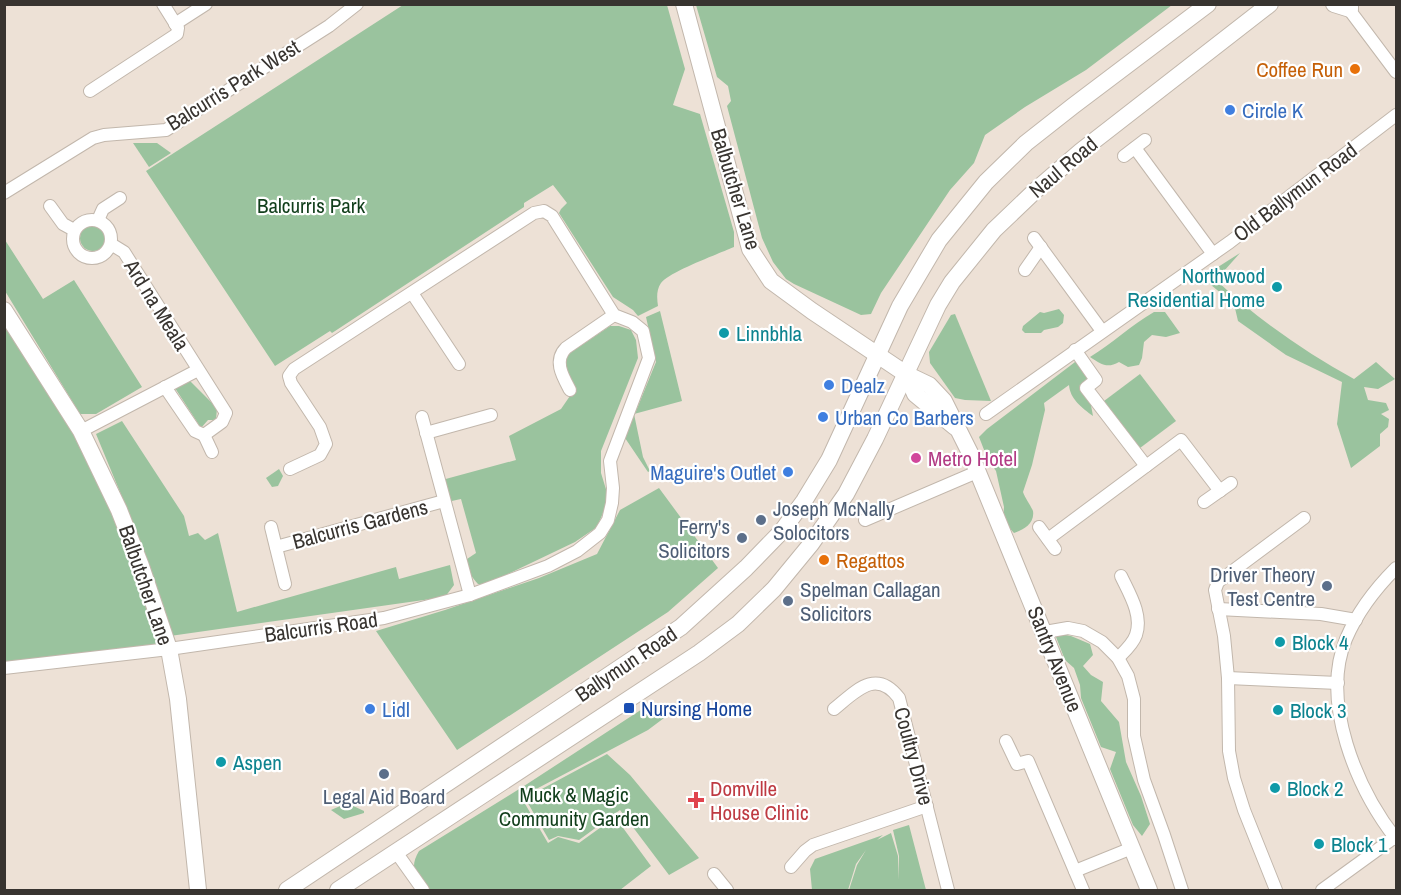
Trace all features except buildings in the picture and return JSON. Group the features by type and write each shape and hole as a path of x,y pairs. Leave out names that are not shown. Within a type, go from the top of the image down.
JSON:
{"main road":[{"name":"Balbutcher Lane","path":"684,4 750,249 771,281 877,353"},
{"name":"Naul Road","path":"877,353 900,306 939,240 986,183 1026,143 1208,4"},
{"name":"Naul Road","path":"906,374 938,305 952,282 994,230 1081,151 1270,4"},
{"name":"Balbutcher Lane","path":"4,310 81,431 119,510 170,649 179,709 198,891"},
{"name":"Santry Avenue","path":"877,353 906,374 915,394 957,429 1045,632 1149,891"},
{"name":"Ballymun Road","path":"287,891 681,627 729,584 782,531 804,501 829,460 877,353"},
{"name":"Ballymun Road","path":"338,891 683,663 738,624 774,589 811,544 846,494 906,374"}],"street":[{"path":"90,91 177,34 178,28 163,4"},
{"path":"175,24 206,4"},
{"name":"Balcurris Park West","path":"6,188 93,138 166,130 329,26 357,4"},
{"path":"1345,5 1396,72"},
{"name":"Old Ballymun Road","path":"986,414 1213,254 1396,115"},
{"path":"1124,156 1140,144 1213,254"},
{"path":"74,230 83,221 98,220 103,209 120,198"},
{"name":"Ard na Meala","path":"50,206 63,224 74,230 73,242 84,257 97,258 108,250 111,244 110,231 98,220"},
{"path":"290,469 320,455 326,444 320,427 291,383 289,376 294,369 534,213 544,211 552,216 614,315 560,354 559,363 562,376 570,390"},
{"path":"1025,270 1037,243 1102,331"},
{"name":"Ard na Meala","path":"111,244 124,252 226,413 222,422 204,435"},
{"path":"412,293 459,364"},
{"name":"Balcurris Road","path":"4,668 170,649 384,618 470,595 548,566 577,551 600,533 608,520 613,488 610,461 649,358 643,331 632,322 614,315"},
{"path":"1075,350 1096,380 1086,388 1146,466"},
{"name":"Ard na Meala","path":"81,431 198,370"},
{"path":"165,387 195,431 204,435 212,452"},
{"path":"426,433 490,414"},
{"path":"422,417 470,595"},
{"path":"1039,527 1051,544 1181,440 1220,491"},
{"path":"865,520 977,472"},
{"path":"1204,502 1231,483"},
{"name":"Balcurris Gardens","path":"276,547 444,501"},
{"path":"1276,891 1234,778 1229,751 1228,678 1224,636 1215,590 1218,582 1304,518"},
{"name":"Balcurris Gardens","path":"271,527 285,584"},
{"path":"1322,891 1396,838 1356,773 1338,706 1338,683 1340,660 1346,640 1356,620 1376,591 1396,568"},
{"path":"1118,658 1136,636 1137,624 1136,612 1121,576"},
{"path":"1218,609 1321,614 1356,620"},
{"path":"1045,632 1068,628 1083,631 1102,642 1118,658 1128,676 1134,699 1134,736 1144,780 1182,891"},
{"path":"1228,678 1338,683"},
{"name":"Coultry Drive","path":"834,708 863,686 878,683 890,687 899,698 948,891"},
{"path":"1006,741 1017,765 1028,761 1083,891"},
{"path":"791,867 813,845 927,806"},
{"path":"1075,871 1132,848"},
{"path":"396,852 423,891"},
{"path":"714,874 724,889"}],"green space":[{"path":"696,4 1172,5 1086,70 1025,107 985,135 974,163 950,190 881,293 871,314 861,315 794,284 786,279 773,262 762,238 727,106 731,101 728,86 717,77"},
{"name":"Balcurris Park","path":"403,5 667,5 685,69 673,105 700,114 734,232 734,247 683,269 666,279 658,289 658,306 638,316 613,297 559,213 567,203 553,185 524,203 524,207 332,333 330,331 275,366 146,171"},
{"path":"133,143 157,143 171,153 149,167"},
{"path":"93,225 102,229 106,238 102,247 93,251 84,247 80,238 84,229"},
{"path":"5,240 43,299 74,280 142,387 96,414 80,414 5,291"},
{"path":"1240,253 1216,280 1248,308 1300,346 1354,379 1376,362 1395,379 1378,389 1364,387 1368,400 1386,403 1389,410 1381,414 1389,419 1388,427 1380,434 1380,446 1351,468 1337,424 1342,382 1286,355 1238,321 1234,304 1205,280 1218,267"},
{"path":"1059,309 1064,315 1063,323 1058,327 1044,330 1041,333 1025,333 1022,330 1023,326 1040,312"},
{"path":"4,311 81,431 169,649 5,668"},
{"path":"660,311 682,401 635,414 656,362 646,317"},
{"path":"1154,312 1165,312 1180,333 1166,337 1152,335 1144,342 1139,365 1128,367 1119,362 1107,365 1090,357 1137,323"},
{"path":"955,314 991,401 955,398 930,363 929,352 951,315"},
{"path":"610,326 631,330 636,340 638,358 601,451 601,473 609,499 597,527 575,542 485,585 478,584 471,576 467,566 467,559 476,553 461,499 447,502 442,480 516,460 509,436 561,409 572,393 562,376 567,355"},
{"path":"1079,359 1089,376 1083,387 1090,400 1093,416 1074,399 1069,385 1044,403 1045,410 1023,492 1033,511 1033,516 1028,526 1014,533 1003,521 1004,507 996,471 988,460 979,437"},
{"path":"1140,374 1176,421 1140,448 1104,401"},
{"path":"185,376 217,408 216,420 208,420 201,428 173,385"},
{"path":"634,415 643,457 650,471 648,472 625,438"},
{"path":"122,421 184,516 189,536 198,533 205,540 218,533 237,612 396,567 399,579 450,565 454,585 445,597 170,636 134,526 96,434"},
{"path":"279,469 283,476 278,486 272,487 266,478"},
{"path":"659,488 718,568 668,612 457,750 376,631 539,578 597,554 620,510"},
{"path":"1060,634 1090,644 1093,655 1083,666 1091,675 1103,682 1101,701 1119,722 1126,762 1150,824 1142,836 1133,825 1110,769 1116,752 1101,747 1081,698 1080,685 1074,668 1065,660 1056,637"},
{"path":"653,702 664,718 648,730 521,797 548,843 558,837 579,843 615,817 651,866 620,890 429,890 415,872 414,863 419,851"},
{"name":"Muck & Magic Community Garden","path":"607,754 630,775 699,858 669,875 620,810 579,840 558,836 549,840 525,798"},
{"path":"347,803 364,813 344,819 331,810"},
{"path":"909,825 926,890 849,890 857,865 866,850 856,864 848,890 812,890 810,869 815,859 883,835 877,840 891,833 898,856 899,880 899,856 893,830"}],"place":[{"name":"Coffee Run","path":"1355,69"},
{"name":"Circle K","path":"1230,110"},
{"name":"Northwood Residential Home","path":"1277,287"},
{"name":"Linnbhla","path":"724,333"},
{"name":"Dealz","path":"829,385"},
{"name":"Urban Co Barbers","path":"823,417"},
{"name":"Metro Hotel","path":"916,458"},
{"name":"Maguire's Outlet","path":"788,472"},
{"name":"Joseph McNally Solocitors","path":"761,520"},
{"name":"Ferry's Solicitors","path":"742,538"},
{"name":"Regattos","path":"824,560"},
{"name":"Driver Theory Test Centre","path":"1327,586"},
{"name":"Spelman Callagan Solicitors","path":"788,601"},
{"name":"Block 4","path":"1280,642"},
{"name":"Nursing Home","path":"629,708"},
{"name":"Lidl","path":"370,709"},
{"name":"Block 3","path":"1278,710"},
{"name":"Aspen","path":"221,762"},
{"name":"Legal Aid Board","path":"384,774"},
{"name":"Block 2","path":"1275,788"},
{"name":"Domville House Clinic","path":"696,800"},
{"name":"Block 1","path":"1319,844"}]}
